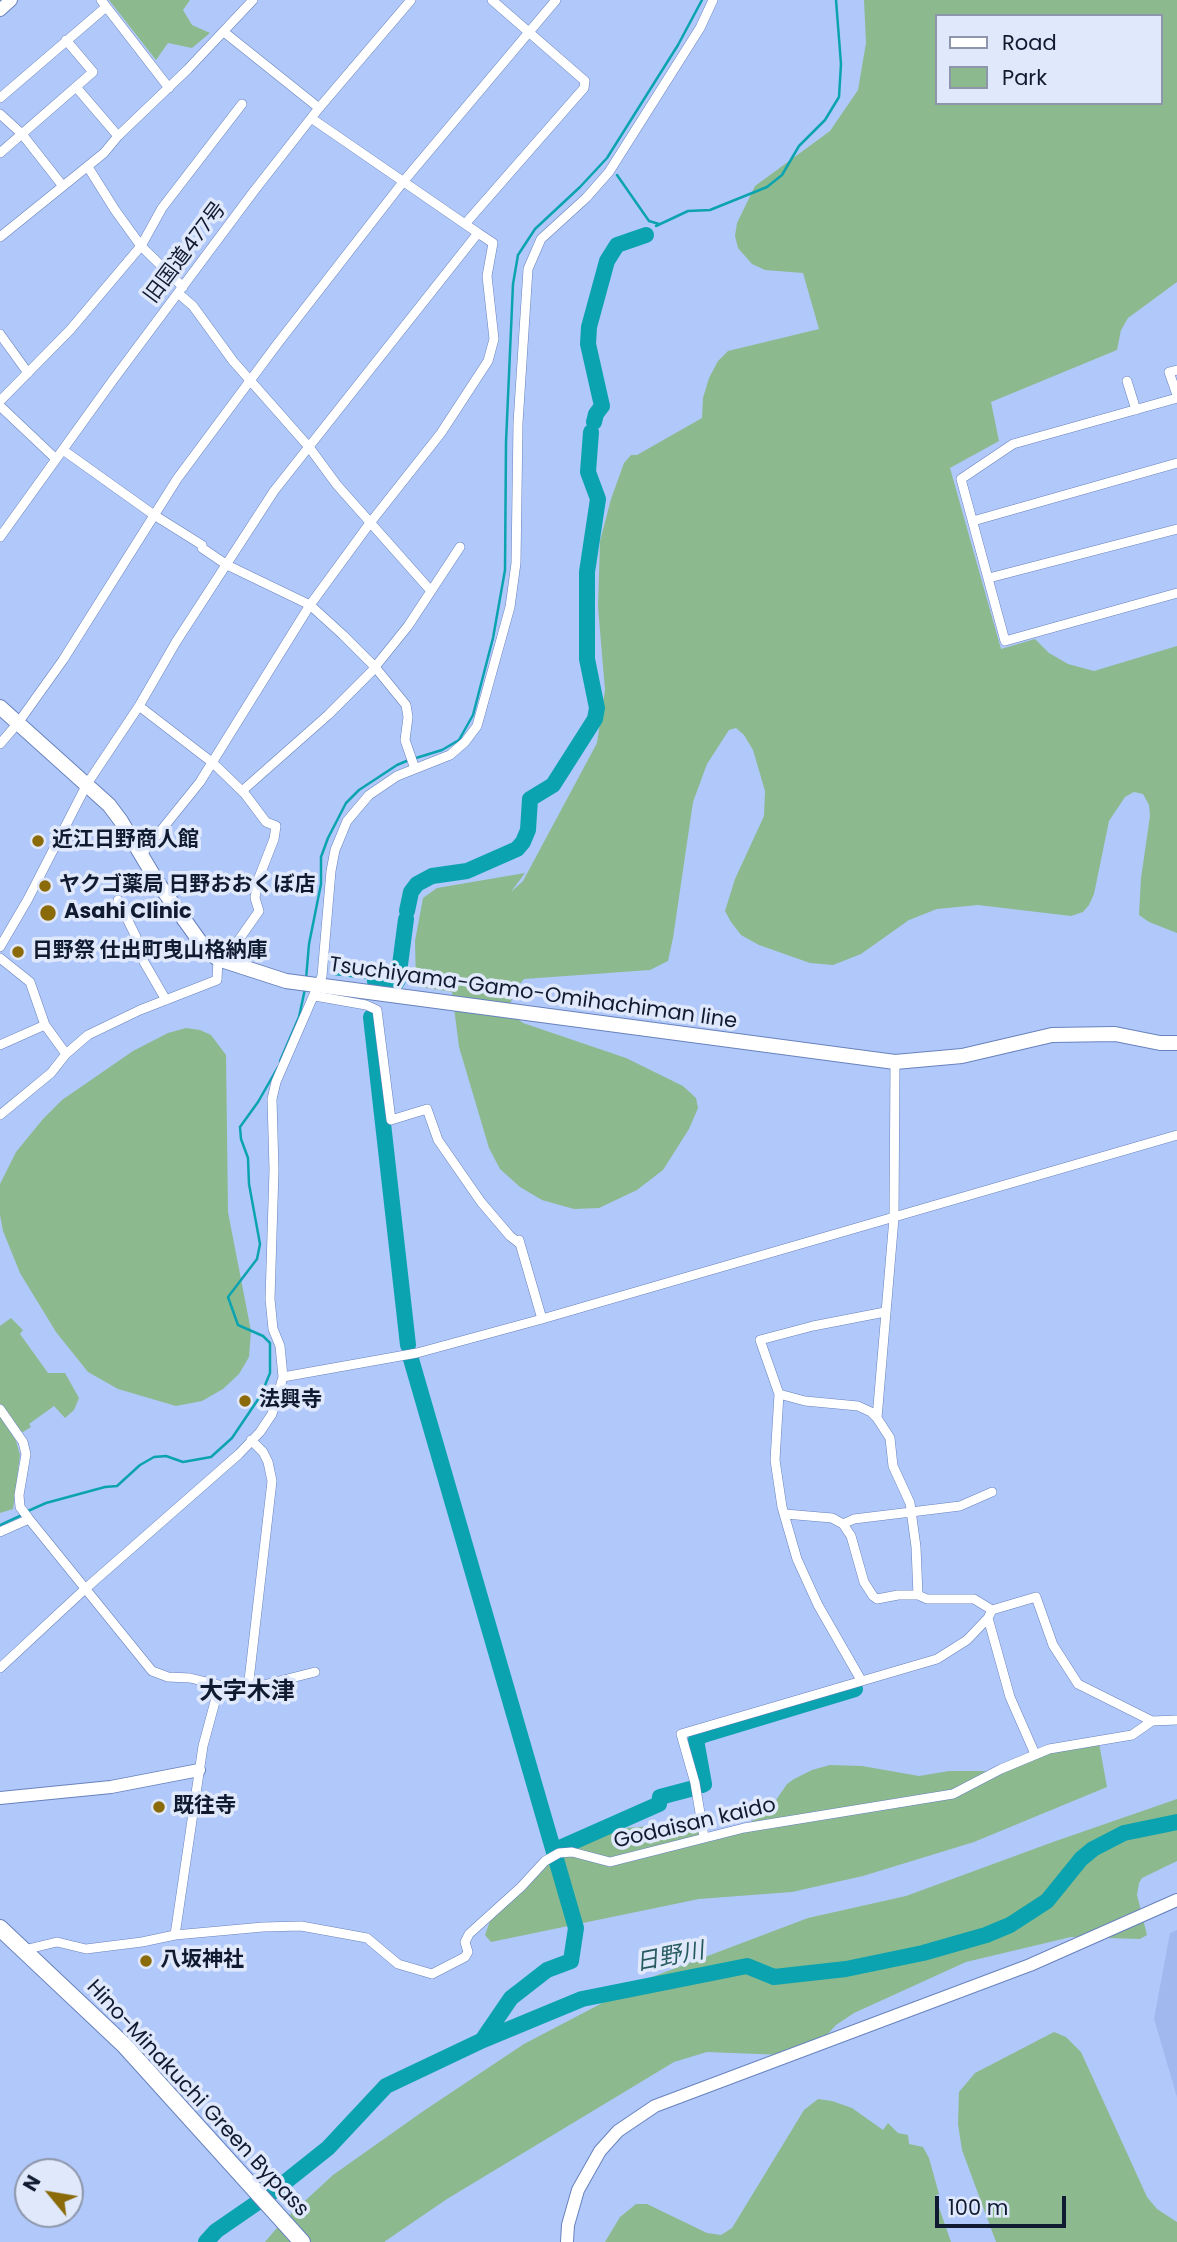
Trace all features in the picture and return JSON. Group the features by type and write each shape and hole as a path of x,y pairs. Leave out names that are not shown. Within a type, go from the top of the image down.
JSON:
{"highway":[{"name":"Hino-Minakuchi Green Bypass","path":"0,1928 124,2045 302,2242"}],"main road":[{"name":"Tsuchiyama-Gamo-Omihachiman line","path":"0,707 87,784 121,821 158,883 197,939 221,960 316,990 895,1062 962,1056 1052,1035 1115,1034 1160,1043 1177,1043"}],"street":[{"path":"0,10 11,0"},
{"path":"0,237 104,153 253,0"},
{"name":"旧国道477号","path":"0,537 311,118 411,0"},
{"path":"465,224 584,88 585,81 492,0"},
{"path":"0,744 63,660 154,514 250,381 403,182 556,0"},
{"path":"0,1668 85,1589 239,1454 260,1432 271,1414 283,1377 270,1298 274,1170 272,1099 276,1082 322,976 331,872 343,829 360,803 378,787 415,767 450,755 472,734 481,714 510,607 516,563 518,423 526,288 533,252 548,232 586,198 608,172 700,28 713,0"},
{"path":"0,98 66,40 103,3 169,88"},
{"path":"224,32 319,108"},
{"path":"0,153 93,72 66,40"},
{"path":"76,87 118,136"},
{"path":"56,459 0,403 70,330 141,246 162,208 242,104"},
{"path":"0,114 22,135 62,185"},
{"path":"142,854 170,822 213,763 310,605 441,433 488,361 494,339 487,276 493,243 311,118"},
{"path":"88,167 114,210 141,246 181,290 250,381 431,591"},
{"path":"0,947 87,784 274,491 478,233"},
{"path":"0,334 28,373"},
{"path":"1177,370 1169,372 1177,397 1013,444 961,479 1005,641 1177,593"},
{"path":"1127,380 1136,410"},
{"path":"63,450 227,565 310,605 375,667 406,705 408,717 405,740 415,767"},
{"path":"973,521 1177,463"},
{"path":"989,578 1177,529"},
{"path":"242,791 328,715 375,667 408,626 460,547"},
{"path":"0,1115 51,1073 66,1054 88,1035 217,980 221,960 259,911 255,898 258,880 274,839 276,826 266,821 242,791 213,763 139,706"},
{"path":"118,901 144,962 166,1000"},
{"path":"0,958 30,982 45,1026 66,1054"},
{"path":"316,990 377,1010 391,1120 427,1109 438,1140 481,1202 510,1236 519,1240 542,1319"},
{"path":"0,1045 45,1026"},
{"path":"877,1418 894,1218 895,1062"},
{"path":"283,1377 417,1353 1177,1135"},
{"path":"862,1680 828,1624 803,1575 785,1514 775,1460 779,1394 760,1340 885,1312"},
{"path":"779,1394 805,1401 858,1406 877,1418 890,1438 893,1466 911,1511 918,1595"},
{"path":"0,1409 23,1443 26,1454 19,1495 26,1515 152,1671 168,1677 190,1678 219,1685 224,1690"},
{"path":"248,1689 272,1481 271,1469 263,1452 251,1440"},
{"path":"844,1524 911,1511 925,1512 960,1506 992,1492"},
{"path":"785,1514 832,1518 844,1524 864,1582 877,1599 898,1595 918,1595 927,1600 974,1599 990,1614 1010,1697 1035,1754"},
{"path":"0,1532 26,1515"},
{"path":"704,1837 695,1783 681,1734 937,1660 967,1640 990,1614 1036,1597 1053,1645 1077,1684 1152,1721"},
{"path":"174,1935 199,1770 216,1698 224,1690 248,1689 315,1672"},
{"name":"Godaisan kaido","path":"24,1950 57,1942 86,1949 174,1935 301,1926 367,1938 398,1964 432,1974 465,1957 468,1952 466,1937 522,1887 545,1861 555,1855 572,1852 610,1862 704,1837 953,1794 1035,1754 1070,1744 1132,1735 1152,1721 1177,1720"},
{"path":"0,1798 111,1787 199,1770"},
{"path":"567,2242 562,2225 600,2151 618,2131 655,2106 1030,1965 1177,1900"}],"shaded area":[{"path":"1177,1930 1177,2097 1154,2019 1170,1933"}],"green space":[{"path":"109,0 190,0 183,10 192,25 210,33 192,48 168,43 156,60"},
{"path":"864,0 1177,0 1177,282 1128,318 1121,330 1117,350 991,402 999,441 950,468 1001,649 1035,639 1049,653 1068,664 1094,671 1177,646 1177,933 1139,915 1150,816 1149,805 1143,794 1134,792 1125,797 1109,821 1094,894 1083,912 1071,916 978,905 937,909 909,920 861,954 833,965 810,963 759,945 741,935 725,911 735,879 764,816 765,791 753,750 736,728 729,730 707,764 693,802 668,961 650,970 524,979 515,990 510,1005 512,1014 523,1023 626,1058 683,1086 696,1098 698,1108 689,1129 663,1170 637,1190 599,1208 574,1209 542,1200 520,1187 500,1169 489,1148 459,1047 452,992 416,986 415,941 423,898 437,888 525,873 511,892 523,881 597,743 605,690 598,607 600,541 624,463 631,455 637,455 702,418 703,398 709,378 718,361 728,351 819,329 803,273 765,270 752,264 738,248 735,236 737,223 755,186 830,131 858,90 866,43"},
{"path":"186,1028 211,1035 226,1055 228,1212 251,1331 249,1357 239,1374 223,1389 202,1401 176,1406 118,1389 88,1372 56,1332 20,1273 3,1231 0,1184 16,1152 62,1100 133,1051 168,1033"},
{"path":"11,1318 23,1330 20,1334 48,1373 65,1373 79,1398 74,1410 65,1418 54,1406 29,1424 31,1427 23,1432 19,1431 0,1404 0,1326"},
{"path":"0,1414 16,1441 20,1455 13,1509 0,1513"},
{"path":"1099,1743 1107,1787 974,1842 863,1876 792,1892 699,1899 491,1942 485,1935 491,1918 562,1851 625,1828 650,1826 710,1833 749,1823 770,1809 787,1784 812,1770 830,1765 862,1766 919,1776 949,1771 1008,1771 1041,1755"},
{"path":"1177,1799 1177,1861 1142,1878 1139,1883 1137,1895 1147,1935 1140,1939 1071,1937 966,1962 854,2013 836,2025 825,2037 784,2055 707,2052 674,2062 447,2199 384,2242 265,2242 281,2223 333,2175 422,2112 524,2044 652,1977 808,1918 906,1896"},
{"path":"1054,2032 1066,2037 1081,2052 1147,2197 1157,2209 1177,2222 1177,2242 996,2242 962,2150 958,2124 959,2092 975,2073"},
{"path":"818,2099 852,2108 883,2130 888,2123 898,2133 908,2135 909,2144 923,2147 929,2158 939,2194 935,2196 951,2242 605,2242 620,2217 636,2204 647,2204 707,2233 721,2235 732,2228 804,2110"}],"waterway":[{"path":"416,758 442,750 459,740 473,715 493,638 505,570 506,442 513,284 518,255 535,229 607,158 678,45 702,0"},
{"path":"656,226 688,211 710,210 767,187 782,175 799,146 825,120 839,97 841,64 836,0"},
{"path":"617,175 649,221 659,224"},
{"path":"594,422 602,406 588,344 589,327 607,261 617,245 646,235"},
{"path":"407,911 411,892 417,884 432,876 467,871 517,849 528,830 530,799 553,785 595,719 597,708 587,659 587,572 598,499 588,472 591,432"},
{"path":"306,979 309,944 321,884 321,857 328,838 346,803 359,790 409,760"},
{"path":"375,982 375,979 396,983 398,980 406,919"},
{"path":"335,974 375,979"},
{"path":"280,1061 299,1017 305,989"},
{"path":"371,1017 408,1345"},
{"path":"28,1511 46,1503 117,1486 140,1465 154,1457 166,1456 183,1462 211,1457 232,1438 261,1395 270,1373 270,1343 263,1336 238,1325 228,1297 257,1259 260,1244 249,1184 248,1158 240,1127 278,1067"},
{"path":"411,1359 576,1928 571,1961 547,1970 511,1998 483,2039"},
{"path":"0,1525 22,1515"},
{"path":"702,1785 704,1784 696,1740 703,1735 855,1689"},
{"path":"555,1850 659,1804 660,1797 694,1788"},
{"name":"日野川","path":"206,2242 216,2231 274,2191 328,2148 386,2086 483,2040 582,1999 747,1966 774,1977 846,1969 923,1953 986,1935 1010,1925 1047,1901 1081,1859 1093,1849 1124,1833 1177,1822"}],"place":[{"name":"近江日野商人館","path":"38,841"},
{"name":"ヤクゴ薬局 日野おおくぼ店","path":"45,886"},
{"name":"Asahi Clinic","path":"48,913"},
{"name":"日野祭 仕出町曳山格納庫","path":"18,952"},
{"name":"法興寺","path":"245,1401"},
{"name":"既往寺","path":"159,1807"},
{"name":"八坂神社","path":"146,1961"}],"district":[{"name":"大字木津","path":"247,1693"}]}
